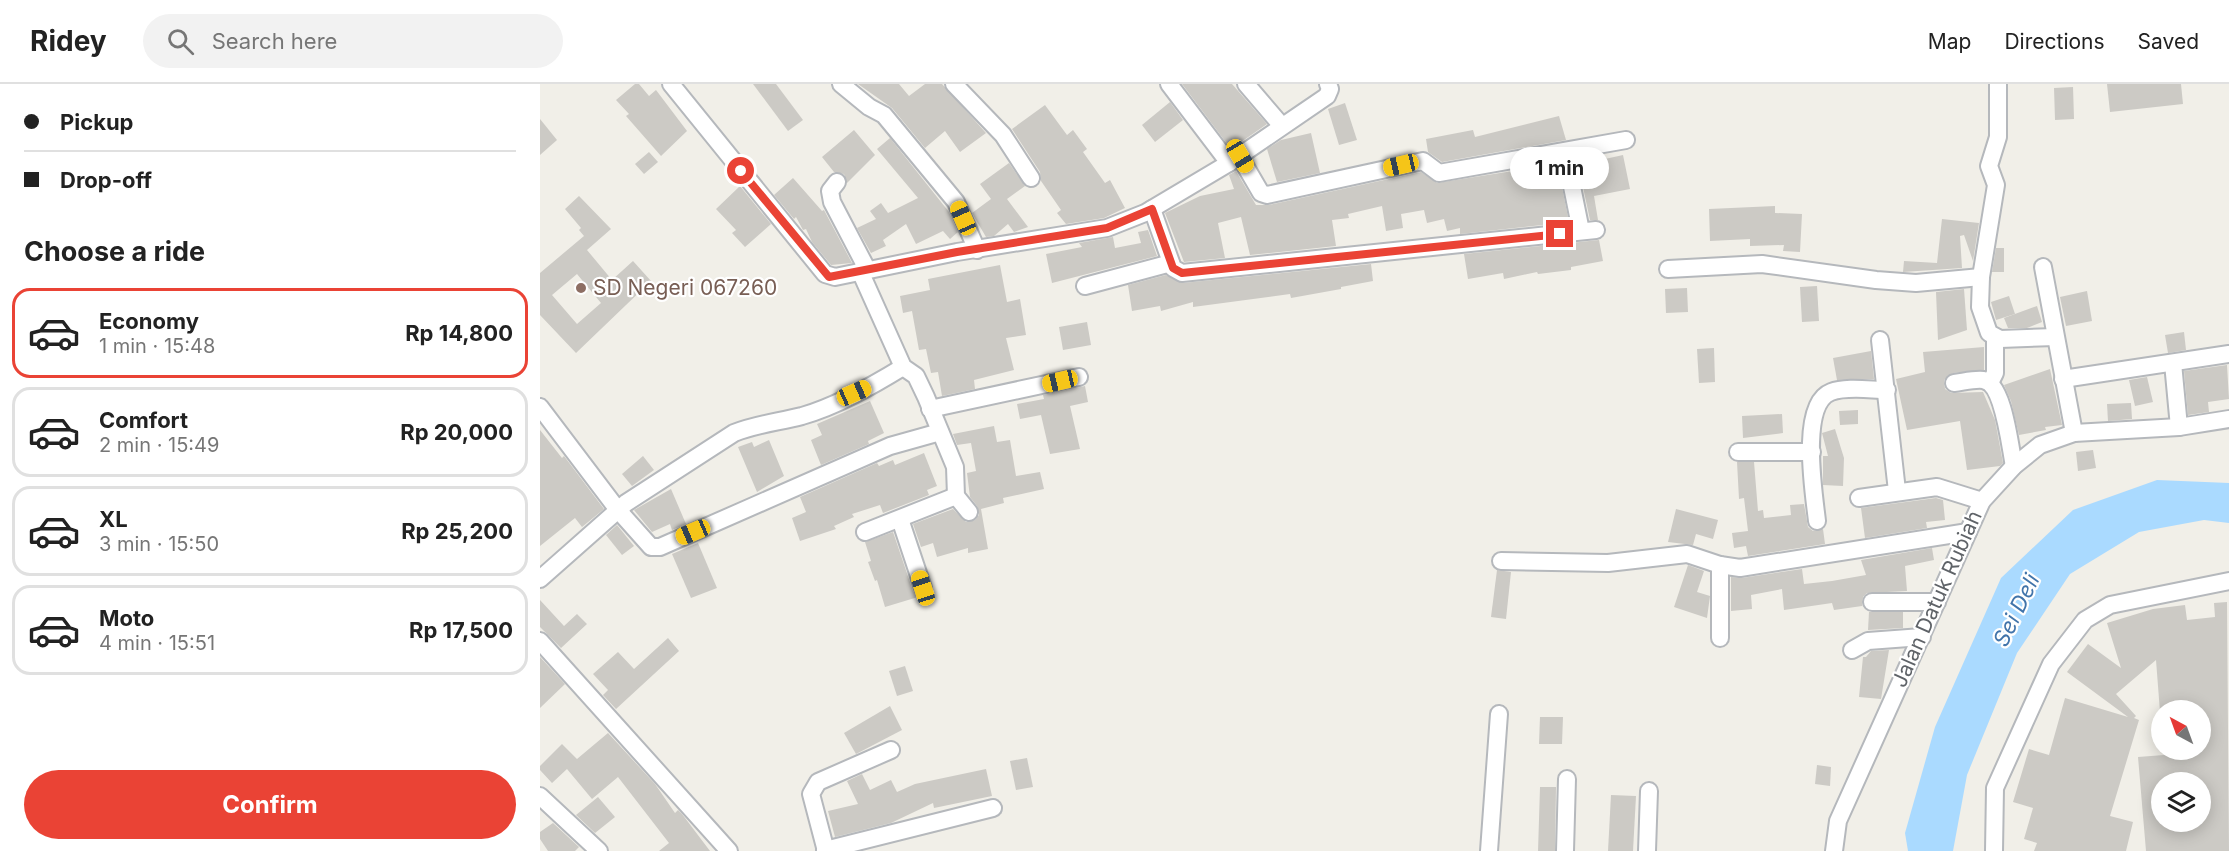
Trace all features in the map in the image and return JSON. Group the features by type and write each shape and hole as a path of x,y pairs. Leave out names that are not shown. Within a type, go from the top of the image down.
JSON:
{"street":[{"path":"671,84 825,274 835,277 863,270 1107,228 1152,209 1234,160 1327,96 1330,89 1328,84"},
{"path":"841,84 869,107 884,115 956,202 977,250"},
{"path":"954,84 1003,135 1031,178"},
{"path":"1169,84 1261,192 1270,195 1423,160 1439,172 1626,140"},
{"path":"1246,84 1282,126"},
{"path":"1998,84 1998,137 1989,166 1996,185 1981,277 1980,307 1989,333 1995,337 2055,337"},
{"path":"1152,209 1171,262 1176,272 1182,273 1588,231 1565,152"},
{"path":"837,182 830,191 832,202 903,367 916,376 955,467 956,496 969,512"},
{"path":"1085,285 1171,262"},
{"path":"1668,269 1762,264 1876,280 1916,283 1981,277"},
{"path":"2043,267 2074,433"},
{"path":"1990,383 1995,373 1995,337"},
{"path":"1880,340 1897,491"},
{"path":"2063,379 2229,354"},
{"path":"2173,363 2180,427"},
{"path":"540,579 618,510 734,433 747,427 804,415 871,386 903,367"},
{"path":"930,409 1079,377"},
{"path":"1954,382 1984,380 1990,383 2001,401 2014,466"},
{"path":"1817,521 1812,452 1815,409 1824,396 1832,391 1887,390"},
{"path":"540,407 644,543 651,547 660,547 890,446 940,432"},
{"name":"Jalan Datuk Rubiah","path":"1834,851 1838,821 1982,501 2014,466 2040,445 2074,433 2180,427 2229,419"},
{"path":"1738,452 1812,452"},
{"path":"1859,498 1937,487 1982,501"},
{"path":"865,532 956,496"},
{"path":"900,519 923,588"},
{"path":"1500,561 1608,563 1687,554 1720,565 1740,568 1968,532"},
{"path":"1720,565 1720,638"},
{"path":"1994,851 1995,788 2051,664 2085,620 2110,605 2229,581"},
{"path":"1872,602 1937,602"},
{"path":"1852,650 1868,642 1922,637"},
{"path":"540,641 726,850"},
{"path":"1489,851 1500,714"},
{"path":"891,750 818,782 812,789 811,794 826,850 993,808"},
{"path":"1565,851 1567,779"},
{"path":"1647,851 1649,791"},
{"path":"540,796 599,851"}],"water":[{"name":"Sei Deli","path":"2157,480 2229,483 2229,523 2204,520 2139,532 2070,574 2017,653 1967,775 1953,851 1908,851 1905,833 1935,727 2001,578 2073,510"}],"building":[{"path":"635,84 639,84 649,96 656,90 687,131 661,156 626,116 629,114 616,100"},
{"path":"753,84 776,84 803,120 788,131"},
{"path":"858,84 899,84 909,96 925,84 942,84 986,133 960,152 945,131 925,148 892,108"},
{"path":"1182,84 1232,84 1267,124 1231,149"},
{"path":"2107,84 2181,84 2183,104 2110,112"},
{"path":"2073,87 2074,119 2055,120 2054,88"},
{"path":"1170,102 1183,120 1155,142 1142,125"},
{"path":"1345,103 1357,140 1339,145 1328,109"},
{"path":"1045,105 1067,135 1073,130 1087,149 1083,152 1105,183 1110,180 1125,208 1104,218 1066,224 1057,213 1061,210 1041,181 1040,172 1012,129"},
{"path":"1559,116 1566,140 1442,162 1428,152 1426,139 1473,130 1475,137"},
{"path":"540,119 557,140 540,155"},
{"path":"854,130 875,155 847,183 844,174 834,172 822,157"},
{"path":"1311,133 1320,173 1277,182 1267,149 1281,140"},
{"path":"890,138 949,212 958,232 950,239 943,231 916,244 906,224 883,240 886,246 871,253 857,228 876,219 870,211 881,203 888,213 918,198 877,149"},
{"path":"649,152 658,162 644,174 635,164"},
{"path":"1623,155 1630,189 1594,196 1598,220 1590,220 1577,159 1586,158 1587,163"},
{"path":"1009,163 1025,186 1007,199 1028,227 1014,232 1008,224 994,236 986,237 972,213 991,199 980,184"},
{"path":"1555,163 1557,163 1569,222 1460,234 1460,228 1447,231 1444,219 1427,223 1424,210 1401,214 1403,228 1386,231 1382,206 1348,214 1349,218 1332,220 1336,246 1250,255 1241,217 1218,223 1225,258 1184,262 1165,213 1200,196 1234,189 1229,175 1236,171 1256,205 1269,205 1421,172 1437,183 1519,170 1522,179 1557,171"},
{"path":"793,178 822,211 824,210 852,263 831,265 812,242 806,229 803,230 796,217 794,219 774,195"},
{"path":"740,186 771,224 745,247 732,233 736,230 716,209"},
{"name":"SD Negeri 067260","path":"579,196 611,229 587,250 612,280 633,261 651,281 576,353 540,315 540,273 584,236 579,230 581,228 565,209","holes":["577,274 601,303 577,324 552,295"]},
{"path":"1775,206 1775,213 1802,214 1800,252 1783,251 1784,245 1750,246 1750,239 1710,241 1709,209"},
{"path":"1942,219 1979,223 1973,261 1964,235 1960,236 1962,268 1903,272 1904,261 1937,263"},
{"path":"1148,230 1157,256 1052,283 1046,254 1082,247 1079,243 1113,237 1115,248 1141,243 1138,232"},
{"path":"1599,240 1603,261 1571,267 1571,270 1538,274 1537,272 1504,279 1503,273 1468,279 1464,254"},
{"path":"1996,248 2004,248 2004,272 1992,272"},
{"path":"1371,264 1373,281 1341,287 1341,289 1291,298 1290,294 1193,307 1193,302 1161,311 1160,306 1132,311 1128,285 1166,275 1183,283"},
{"path":"1000,265 1007,302 1020,299 1026,335 1006,338 1014,370 974,380 975,389 942,396 938,372 931,373 926,349 919,350 912,311 903,313 900,296 930,290 928,279"},
{"path":"1817,286 1819,321 1802,322 1800,287"},
{"path":"1687,288 1688,312 1666,313 1665,289"},
{"path":"1964,289 1967,330 1938,340 1936,292"},
{"path":"2087,291 2092,321 2066,326 2060,297"},
{"path":"2009,296 2015,314 1996,320 1991,302"},
{"path":"2037,306 2042,322 2027,328 2008,328 2004,318"},
{"path":"1087,322 1091,345 1063,350 1059,327"},
{"path":"2184,332 2186,350 2168,353 2165,335"},
{"path":"1984,347 1984,370 1953,373 1944,380 1945,389 1951,393 1983,392 1995,420 2003,463 2000,466 1967,470 1960,421 1907,430 1896,379 1925,372 1923,352"},
{"path":"1714,348 1715,382 1699,383 1697,349"},
{"path":"1871,351 1874,379 1837,380 1833,358"},
{"path":"2227,365 2229,399 2208,402 2209,412 2188,415 2184,371"},
{"path":"2050,369 2062,425 2045,427 2046,430 2019,435 2011,401 2004,385"},
{"path":"2147,377 2153,402 2135,406 2129,380"},
{"path":"1085,386 1088,402 1070,406 1080,449 1050,454 1041,415 1020,419 1017,404 1044,399 1043,395"},
{"path":"870,401 884,433 868,441 869,444 821,465 811,440 822,435 817,424"},
{"path":"2131,403 2132,419 2108,421 2107,404"},
{"path":"1858,410 1858,424 1840,425 1839,411"},
{"path":"1782,414 1783,433 1743,438 1742,416"},
{"path":"994,426 997,442 1010,440 1016,476 1040,472 1044,489 1003,498 1004,503 981,509 988,549 968,553 968,548 937,557 933,543 921,547 913,524 953,509 966,522 975,520 979,515 977,506 970,497 967,473 976,471 971,443 957,445 953,434"},
{"path":"1835,429 1844,458 1843,486 1823,485 1823,456 1828,456 1822,433"},
{"path":"540,430 562,458 564,456 604,509 582,527 575,518 540,546"},
{"path":"769,440 784,476 757,492 738,447 752,442 754,447"},
{"path":"2093,450 2096,468 2078,471 2076,452"},
{"path":"924,453 937,486 927,490 929,495 883,513 880,505 852,514 854,517 834,526 836,529 800,541 792,518 806,512 800,497 877,463 879,466 893,460 895,465"},
{"path":"643,456 654,470 632,486 622,474"},
{"path":"1737,462 1754,462 1758,511 1763,510 1764,518 1791,515 1790,505 1804,504 1808,527 1813,531 1823,529 1825,544 1748,556 1746,546 1734,548 1732,533 1748,531 1744,498 1739,499"},
{"path":"671,489 686,524 672,530 670,524 652,532 634,510"},
{"path":"1936,498 1943,500 1945,520 1926,522 1927,528 1865,538 1861,508"},
{"path":"1676,509 1718,520 1713,539 1696,534 1693,545 1668,542"},
{"path":"617,525 634,546 622,555 606,535"},
{"path":"893,532 913,591 918,597 885,607 877,580 875,581 868,562 871,561 865,542"},
{"path":"698,543 717,588 691,598 672,554"},
{"path":"1932,548 1934,560 1905,566 1907,591 1867,593 1863,597 1862,606 1834,610 1832,603 1784,610 1782,589 1751,595 1752,609 1731,611 1731,577 1742,578 1802,569 1804,584 1832,581 1866,575 1861,560"},
{"path":"1688,565 1704,571 1697,592 1710,596 1707,618 1674,607"},
{"path":"1497,570 1511,572 1506,619 1491,617"},
{"path":"540,600 564,626 577,614 587,624 561,648 540,627"},
{"path":"2227,602 2229,851 2146,851 2138,757 2151,756 2151,760 2211,760 2211,700 2159,700 2156,660 2116,694 2136,716 2134,718 2139,720 2110,816 2133,822 2126,851 2034,851 2037,843 2024,839 2033,808 2013,802 2029,749 2049,755 2065,698 2128,717 2067,672 2088,644 2121,668 2107,623 2153,609 2185,605 2187,620 2215,617 2214,603"},
{"path":"1869,612 1903,612 1903,628 1868,630"},
{"path":"668,638 679,651 616,709 603,695 608,690 593,674 618,652 634,669"},
{"path":"1889,650 1881,699 1859,697 1863,657 1871,651"},
{"path":"540,657 565,684 540,708"},
{"path":"905,666 913,691 897,696 889,671"},
{"path":"890,706 902,730 856,754 844,733"},
{"path":"1540,717 1563,717 1562,744 1539,744"},
{"path":"608,733 655,784 675,813 678,810 682,814 710,851 659,851 669,843 618,777 592,799 567,769 552,783 540,770 540,766 562,744 577,759"},
{"path":"1027,758 1033,787 1016,790 1010,761"},
{"path":"1817,765 1831,767 1830,786 1815,784"},
{"path":"986,769 992,796 934,808 933,803 891,823 835,837 828,811 858,804 847,781 862,774 870,790 891,780 897,792 915,784"},
{"path":"1540,787 1556,787 1555,851 1538,851"},
{"path":"1611,795 1636,796 1633,851 1608,851"},
{"path":"598,797 615,817 595,833 576,815"},
{"path":"553,823 579,847 575,851 548,851 540,839 540,832"}],"place":[{"name":"SD Negeri 067260","path":"581,288"}],"route":[{"path":"741,171 829,277 957,252 1107,228 1152,209 1173,268 1176,272 1182,273 1560,234"}]}
